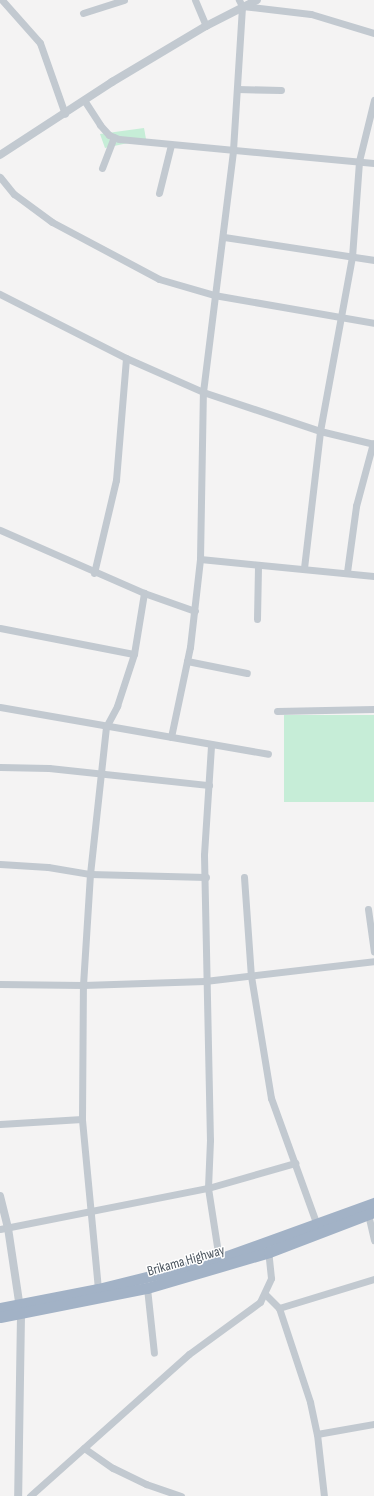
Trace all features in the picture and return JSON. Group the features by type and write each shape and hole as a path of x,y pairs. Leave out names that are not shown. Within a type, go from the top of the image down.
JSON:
{"highway":[{"name":"Brikama Highway","path":"0,1317 20,1310 98,1289 268,1247 317,1225 374,1203"},
{"name":"Brikama Highway","path":"0,1308 20,1310 147,1288 371,1213"}],"street":[{"path":"2,0 40,42 65,114"},
{"path":"83,13 124,0"},
{"path":"195,0 206,26"},
{"path":"0,155 65,114 84,100 241,3 257,0"},
{"path":"241,3 311,14 374,33"},
{"path":"171,737 187,661 195,611 200,559 203,392 214,295 224,237 233,150 241,3"},
{"path":"237,89 281,90"},
{"path":"84,100 100,126 114,137 172,145 374,163"},
{"path":"304,568 320,431 352,257 359,161 374,100"},
{"path":"102,168 114,137"},
{"path":"159,193 172,145"},
{"path":"0,177 14,194 52,222 159,280 214,295 374,323"},
{"path":"224,237 374,260"},
{"path":"0,294 126,358 203,392 320,431 374,443 356,506 347,572"},
{"path":"94,573 116,480 126,358"},
{"path":"0,530 94,573 195,611"},
{"path":"200,559 347,572 374,576"},
{"path":"257,619 258,564"},
{"path":"98,1289 92,1212 82,1119 83,985 90,874 106,727 117,706 134,654 144,593"},
{"path":"0,628 134,654"},
{"path":"187,661 247,673"},
{"path":"0,707 106,727 171,737 211,746 268,754"},
{"path":"278,711 374,709"},
{"path":"211,746 204,855 206,877 205,981 210,1140 208,1188 219,1259"},
{"path":"0,767 49,768 209,785"},
{"path":"0,864 48,867 90,874 206,877"},
{"path":"244,877 251,976 271,1098 317,1225"},
{"path":"368,910 374,952"},
{"path":"0,984 83,985 205,981 374,961"},
{"path":"0,1124 82,1119"},
{"path":"4,1229 208,1188 295,1163"},
{"path":"0,1196 4,1229 20,1310 18,1496"},
{"path":"371,1213 374,1240"},
{"path":"30,1496 189,1354 252,1309 266,1295 271,1272 268,1247"},
{"path":"278,1308 374,1279"},
{"path":"147,1288 154,1353"},
{"path":"266,1295 278,1308 310,1402 317,1434 324,1496"},
{"path":"317,1434 374,1424"},
{"path":"84,1448 113,1468 146,1484 181,1496"}],"green space":[{"path":"144,128 146,139 105,148 100,134"},
{"path":"284,715 374,715 374,802 284,802"}]}
